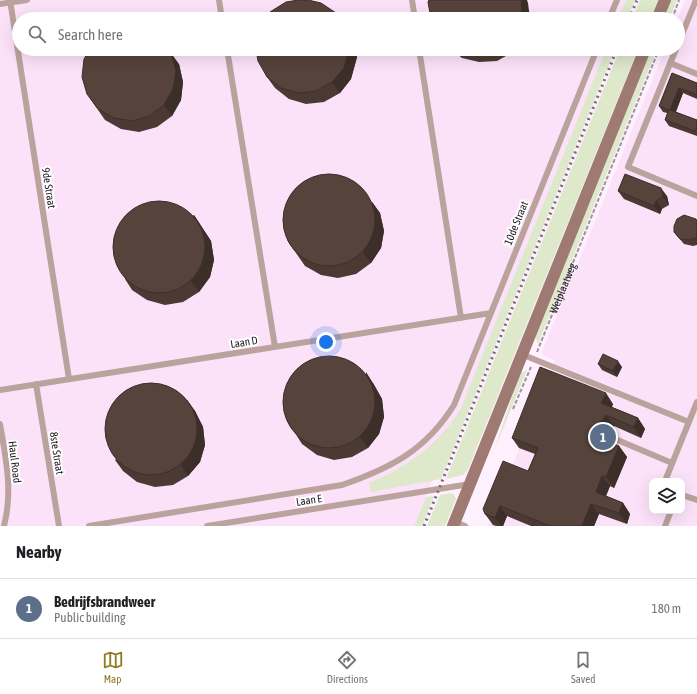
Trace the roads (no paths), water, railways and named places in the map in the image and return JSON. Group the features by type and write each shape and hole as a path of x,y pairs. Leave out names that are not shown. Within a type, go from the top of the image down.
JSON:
{"street":[{"path":"660,12 664,0"},
{"name":"Welplaatweg","path":"458,525 470,484 521,354 642,56"}],"lane":[{"path":"0,4 10,1 27,0"},
{"path":"219,0 221,12"},
{"path":"412,0 414,12"},
{"path":"612,12 617,0"},
{"path":"685,27 696,0"},
{"name":"9de Straat","path":"10,1 12,14"},
{"name":"9de Straat","path":"19,56 69,379"},
{"path":"228,56 275,347"},
{"path":"420,56 461,318"},
{"name":"10de Straat","path":"89,526 342,485 373,474 410,454 433,434 454,405 594,56"},
{"path":"673,56 628,167 697,196"},
{"path":"670,63 697,74"},
{"name":"Laan D","path":"0,390 491,313"},
{"path":"521,354 689,422"},
{"name":"8ste Straat","path":"36,384 59,526"},
{"path":"666,478 697,402"},
{"name":"Haul Road","path":"0,424 9,477 7,513 4,526"},
{"path":"608,436 672,463"},
{"name":"Laan E","path":"207,526 470,484"},
{"path":"685,495 697,500"},
{"path":"665,526 670,514"}],"railway":[{"path":"632,12 637,0"},
{"path":"424,526 614,56"}],"place":[{"name":"Bedrijfsbrandweer","path":"603,437"}]}
